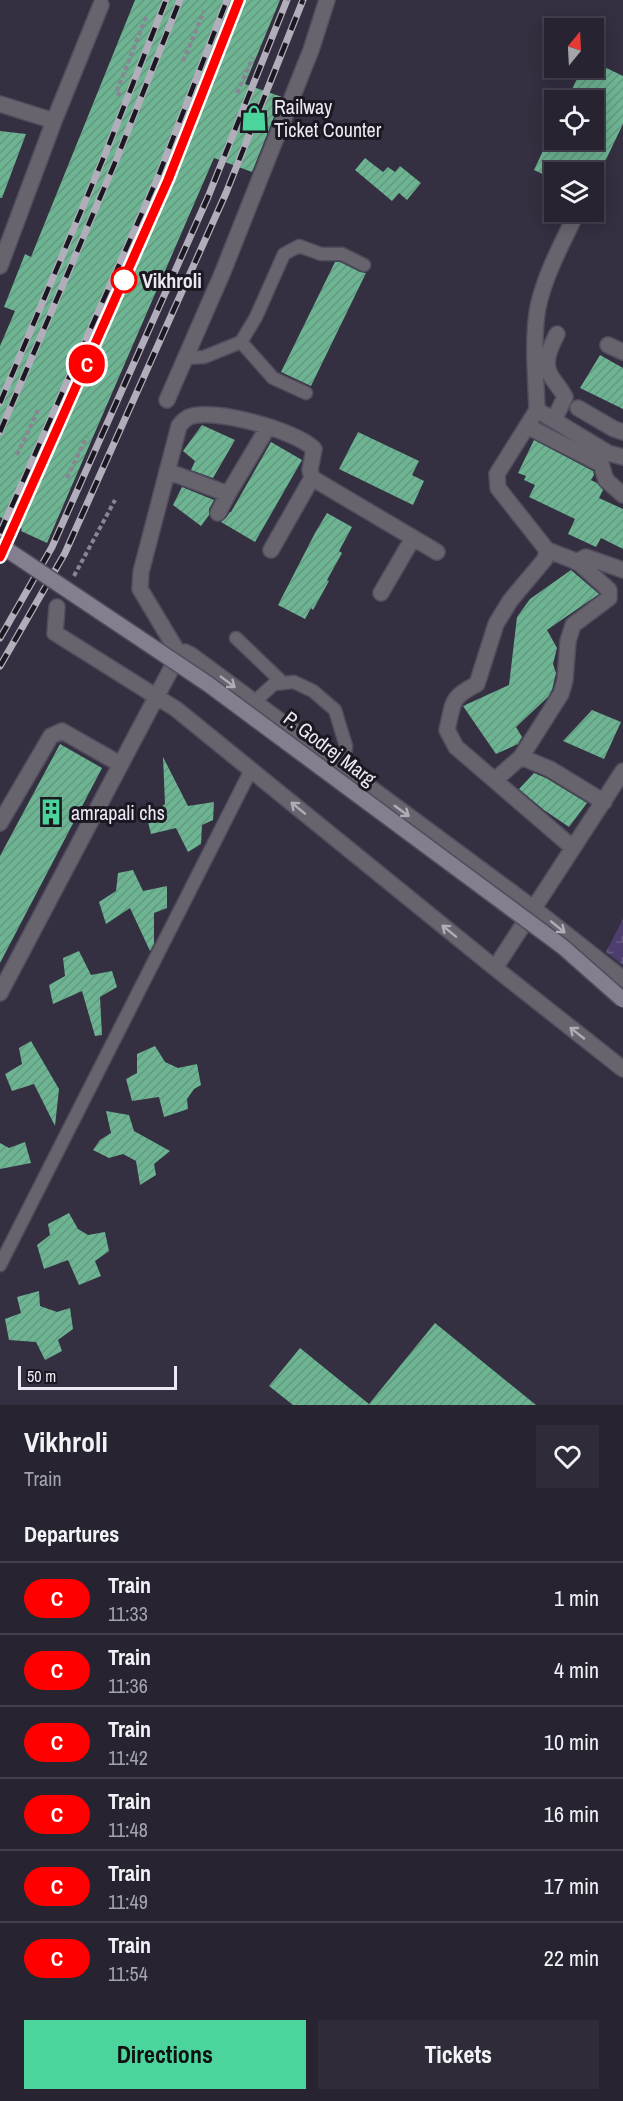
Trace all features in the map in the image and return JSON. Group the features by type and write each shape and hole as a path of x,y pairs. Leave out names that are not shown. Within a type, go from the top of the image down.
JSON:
{"street":[{"path":"167,400 222,274 312,50 327,0"},
{"path":"0,266 54,121 101,5"},
{"path":"0,104 54,121"},
{"path":"495,780 521,757 561,694 565,680 568,641 573,626 609,597 609,590 576,562 547,550 498,488 497,474 537,410 536,327 538,307 546,281 573,222"},
{"path":"554,420 565,397 550,375 548,367 548,354 557,334"},
{"path":"609,345 623,352"},
{"path":"578,408 623,432"},
{"path":"537,410 608,453 623,457"},
{"path":"179,654 140,589 141,572 179,426 191,416 221,415 268,427 308,443 314,449 310,470 312,478 271,550"},
{"path":"527,426 601,464 606,480 623,495"},
{"path":"218,513 268,427"},
{"path":"167,471 228,494"},
{"path":"312,478 437,552"},
{"path":"381,593 413,538"},
{"name":"P. Godrej Marg","path":"0,545 208,684 563,947 623,1000"},
{"path":"547,550 545,560 510,602 496,624 477,684 458,694 453,703 447,730 456,747 568,844"},
{"path":"576,562 586,557 623,570"},
{"path":"57,607 55,633 176,709 623,1069"},
{"path":"1,989 155,696 179,654 185,652 533,908 623,980"},
{"path":"0,823 51,736 62,731 120,764"},
{"path":"521,757 550,769 583,792 604,802"},
{"path":"495,968 533,908 568,844 583,823 604,802 623,771"},
{"path":"583,792 590,801 583,823"}],"lane":[{"path":"186,358 204,357 241,342 256,317 284,254 299,246 321,254 342,254 364,265"},
{"path":"241,342 273,378 306,393"},
{"path":"237,638 283,683"},
{"path":"254,702 274,684 294,682 313,692 335,710 346,746 344,769"},
{"path":"0,1265 251,770"}],"path":[{"path":"183,61 204,11"},
{"path":"121,95 116,93 146,17"},
{"path":"237,93 253,57"},
{"path":"17,454 39,408"},
{"path":"67,478 87,436"},
{"path":"84,559 115,500"}],"green space":[{"path":"623,919 623,965 606,952"}],"building":[{"path":"135,0 280,0 245,84 282,97 252,172 214,158 47,543 21,531 22,529 0,517 0,346 15,311 4,307 25,254 31,257"},
{"path":"604,67 623,76 623,124 604,164 544,162 544,175 534,170 544,149 604,150 604,90 572,90 577,78 604,78"},
{"path":"0,131 26,134 2,198 0,198"},
{"path":"365,158 383,172 388,167 395,172 400,166 421,183 407,200 399,193 392,201 355,170"},
{"path":"335,262 366,273 311,386 281,372"},
{"path":"600,355 623,368 623,409 580,388"},
{"path":"202,425 235,440 213,478 191,470 195,461 183,451"},
{"path":"358,432 419,461 412,475 424,481 413,505 339,469"},
{"path":"534,440 593,471 594,475 591,480 603,490 599,498 623,509 623,549 601,538 596,547 568,534 575,519 529,497 535,485 524,480 526,476 518,473"},
{"path":"271,442 302,460 255,542 221,522 231,512"},
{"path":"182,487 214,500 209,509 209,515 201,526 173,505"},
{"path":"327,513 352,527 339,551 342,553 327,580 329,581 313,610 311,608 305,619 278,605"},
{"path":"571,570 599,594 547,630 557,648 553,664 556,673 552,690 548,697 516,727 522,737 518,744 496,754 463,706 509,685 517,617 530,599"},
{"path":"592,710 621,722 604,759 563,741"},
{"name":"amrapali chs","path":"60,744 102,768 0,963 0,856"},
{"path":"163,757 188,806 214,802 213,820 202,825 201,844 188,852 176,828 151,834 147,818 165,804"},
{"path":"534,773 587,803 569,827 519,789"},
{"path":"133,870 143,891 167,886 167,908 154,913 154,944 150,951 130,908 106,924 99,902 116,891 118,873"},
{"path":"79,951 91,975 112,971 117,987 100,997 102,1035 95,1036 82,991 53,1004 49,985 65,976 63,958"},
{"path":"31,1041 59,1089 55,1126 34,1084 12,1091 5,1074 22,1064 19,1048"},
{"path":"155,1046 165,1062 178,1068 197,1064 201,1085 194,1089 187,1099 188,1109 164,1117 159,1097 132,1101 126,1079 137,1073 137,1054"},
{"path":"106,1111 129,1115 134,1131 170,1151 154,1164 156,1175 140,1185 136,1161 123,1154 109,1158 93,1150 100,1140 111,1133"},
{"path":"25,1142 31,1163 0,1169 0,1143 9,1148"},
{"path":"69,1213 78,1229 88,1235 105,1232 109,1251 95,1261 101,1276 79,1285 68,1260 44,1269 37,1245 50,1235 48,1224"},
{"path":"39,1291 40,1306 57,1312 70,1308 73,1329 58,1340 62,1351 45,1360 36,1342 9,1340 5,1319 21,1313 17,1297"},
{"path":"435,1323 536,1405 293,1405 269,1386 300,1348 369,1404"}],"railway":[{"path":"0,403 106,152 166,0"},
{"path":"0,432 117,158 180,0"},
{"path":"0,533 158,177 227,0"},
{"path":"0,557 168,180 239,0"},
{"path":"0,638 52,547 208,197 287,0"},
{"path":"0,666 65,553 226,193 303,0"}],"train":[{"name":"C","path":"0,557 168,180 239,0"}],"place":[{"name":"Railway Ticket Counter","path":"254,118"},
{"name":"Vikhroli","path":"124,280"},
{"name":"amrapali chs","path":"51,812"}]}
